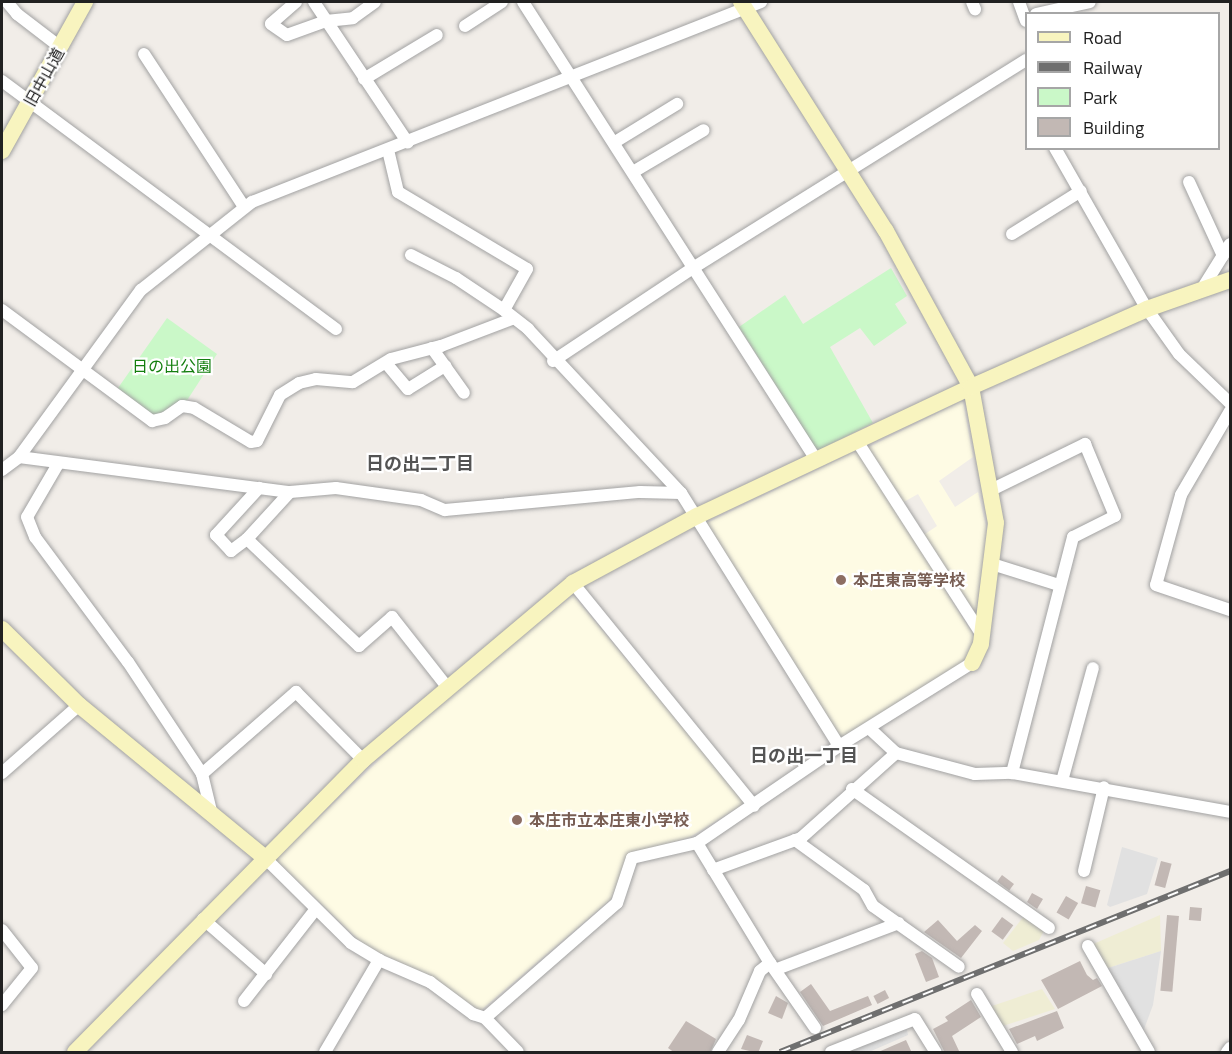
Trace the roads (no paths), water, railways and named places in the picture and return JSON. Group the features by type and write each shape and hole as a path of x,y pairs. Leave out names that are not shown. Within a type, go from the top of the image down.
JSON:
{"street":[{"path":"7,2 17,14 60,47"},
{"name":"旧中山道","path":"2,151 85,2"},
{"path":"296,2 270,24 287,35 326,21 353,18 375,2"},
{"path":"314,2 408,143"},
{"path":"465,26 502,2"},
{"path":"523,2 573,75 817,461"},
{"path":"2,470 19,457 141,290 244,207 323,172 408,143 743,4 761,2"},
{"path":"1046,12 1090,2"},
{"path":"485,1018 617,903 632,858 697,843 839,746 972,663 982,635 996,523 971,387 886,231 743,4"},
{"path":"364,79 437,34"},
{"path":"144,54 244,207"},
{"path":"553,361 693,268 1025,61"},
{"path":"2,81 28,104 336,329"},
{"path":"615,142 677,104"},
{"path":"633,172 704,130"},
{"path":"2,310 152,421 165,418 182,406 194,408 251,442 257,441 280,395 288,389 316,379 353,382 386,363 432,348 508,315 527,269 398,192 388,150"},
{"path":"1056,150 1082,190 1147,309 1179,354 1228,398"},
{"path":"1190,182 1223,256"},
{"path":"1012,234 1082,190"},
{"path":"1202,289 1230,244"},
{"path":"411,255 456,278 528,329 553,361 681,493 839,746"},
{"path":"75,1053 203,919 363,760 573,583 697,516 971,387 1147,309 1230,280"},
{"path":"432,348 464,393"},
{"path":"386,363 408,389 445,366"},
{"path":"1230,411 1182,495 1156,585 1230,610"},
{"path":"858,441 982,635"},
{"path":"991,490 1085,444 1115,516 1073,537 1012,773"},
{"path":"19,457 58,464 290,492 336,489 421,500 445,510 640,492 681,493"},
{"path":"58,464 27,517 35,537 128,662 202,774 212,815"},
{"path":"259,488 216,535 231,551 247,539 290,492"},
{"path":"247,539 359,646 392,616 447,687"},
{"path":"992,564 1059,585"},
{"path":"573,583 754,806"},
{"path":"2,629 79,705 264,857 315,910 351,943 379,960 430,982 474,1014 485,1018 518,1053"},
{"path":"1062,781 1093,668"},
{"path":"202,774 296,692 363,760"},
{"path":"2,773 79,705"},
{"path":"869,728 896,753 975,774 1012,773 1104,787 1230,812"},
{"path":"713,870 795,840 896,753"},
{"path":"1084,871 1104,787"},
{"path":"852,789 1049,928"},
{"path":"795,840 864,890 873,906 959,967"},
{"path":"697,843 773,966 815,1028"},
{"path":"244,1001 315,910"},
{"path":"203,919 266,974"},
{"path":"718,1053 739,1020 760,971 899,923"},
{"path":"2,930 32,968 2,1005"},
{"path":"1088,946 1149,1053"},
{"path":"325,1053 379,960"},
{"path":"977,994 1012,1053"},
{"path":"831,1053 915,1019 936,1053"},
{"path":"1227,1053 1230,1048"}],"railway":[{"path":"780,1052 1230,871"}],"place":[{"name":"本庄東高等学校","path":"841,580"},
{"name":"本庄市立本庄東小学校","path":"517,820"}],"district":[{"name":"日の出二丁目","path":"420,464"},
{"name":"日の出一丁目","path":"804,756"}],"park label":[{"name":"日の出公園","path":"172,366"}]}
